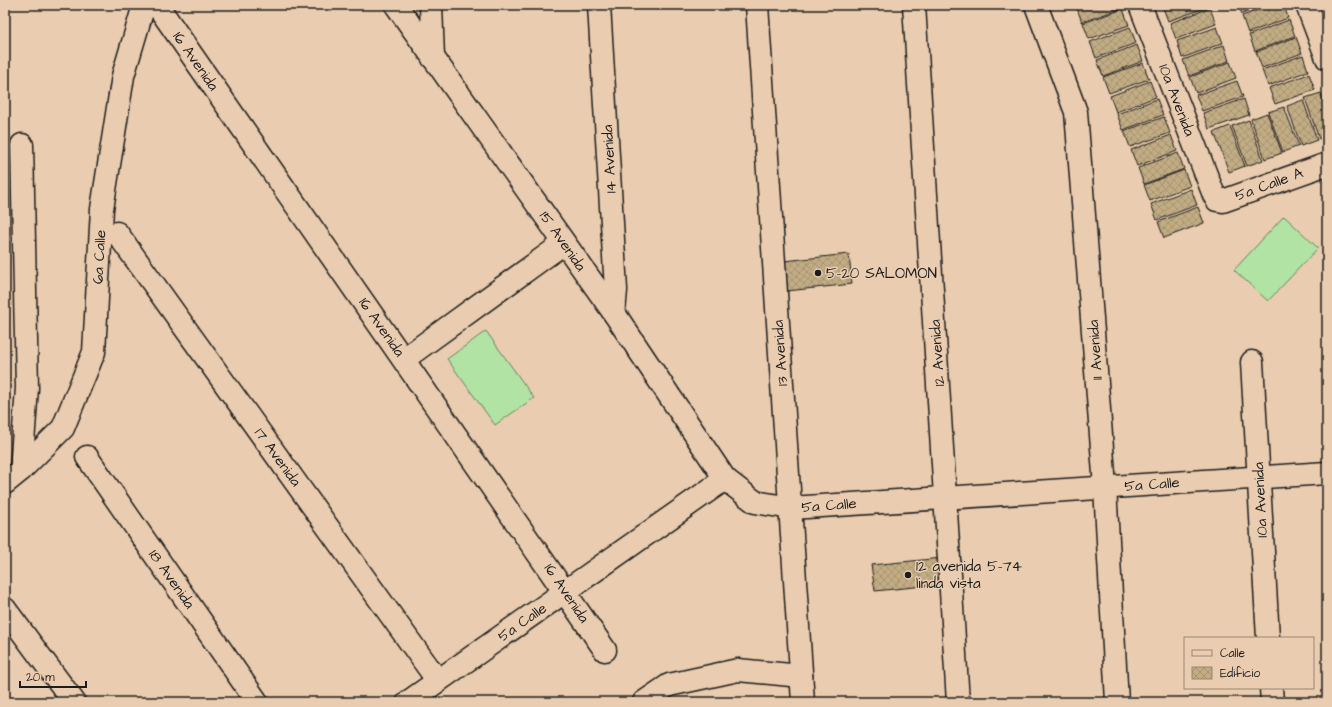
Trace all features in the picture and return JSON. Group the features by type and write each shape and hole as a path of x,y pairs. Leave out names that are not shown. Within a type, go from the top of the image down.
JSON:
{"street":[{"name":"6a Calle","path":"13,476 63,428 94,352 102,209 123,76 144,5"},
{"name":"16 Avenida","path":"157,5 566,591 605,650"},
{"name":"15 Avenida","path":"396,5 614,313 725,479"},
{"path":"431,5 433,58"},
{"name":"14 Avenida","path":"599,5 616,290 614,313"},
{"name":"13 Avenida","path":"757,5 803,702"},
{"name":"12 Avenida","path":"914,5 958,702"},
{"name":"11 Avenida","path":"1036,5 1076,112 1105,488 1117,702"},
{"name":"10a Avenida","path":"1140,5 1214,195"},
{"path":"1307,5 1327,58"},
{"path":"13,476 27,388 22,145"},
{"name":"5a Calle A","path":"1214,195 1217,200 1223,201 1327,164"},
{"name":"17 Avenida","path":"117,233 438,681"},
{"path":"404,359 564,243"},
{"name":"10a Avenida","path":"1252,362 1268,637"},
{"name":"18 Avenida","path":"87,457 258,702"},
{"name":"5a Calle","path":"408,702 725,479 755,502 790,508 1327,473"},
{"path":"5,609 74,702"},
{"path":"644,702 669,685 738,670 801,676"},
{"path":"1271,689 1272,702"}],"green space":[{"path":"1284,216 1318,248 1268,301 1234,270"},
{"path":"486,331 534,398 495,425 447,359"}],"building":[{"path":"1122,5 1122,8 1082,22 1076,6"},
{"path":"1162,5 1208,5 1208,7 1168,21"},
{"path":"1238,5 1266,5 1242,14"},
{"path":"1273,5 1284,5 1288,18 1248,33 1242,16"},
{"path":"1210,8 1216,24 1176,39 1170,23"},
{"path":"1123,9 1129,25 1089,39 1083,23"},
{"path":"1289,20 1295,36 1255,51 1249,35"},
{"path":"1130,27 1136,43 1096,58 1090,42"},
{"path":"1217,27 1223,43 1182,58 1177,41"},
{"path":"1296,37 1302,53 1262,68 1256,52"},
{"path":"1137,45 1143,61 1103,76 1097,60"},
{"path":"1224,45 1229,61 1189,76 1183,60"},
{"path":"1303,55 1308,71 1268,86 1262,70"},
{"path":"1230,62 1236,78 1196,93 1190,77"},
{"path":"1143,63 1149,79 1109,93 1103,77"},
{"path":"1309,74 1315,90 1275,104 1269,88"},
{"path":"1150,81 1156,97 1116,112 1110,96"},
{"path":"1237,81 1243,97 1202,111 1196,95"},
{"path":"1321,93 1327,110 1327,136 1319,139 1305,98"},
{"path":"1157,99 1163,115 1123,130 1117,114"},
{"path":"1244,99 1249,115 1209,129 1203,113"},
{"path":"1303,100 1317,140 1301,146 1287,106"},
{"path":"1284,107 1299,146 1283,152 1268,112"},
{"path":"1267,113 1282,153 1265,159 1251,119"},
{"path":"1164,117 1170,133 1130,147 1124,131"},
{"path":"1249,120 1263,160 1247,166 1232,126"},
{"path":"1230,126 1245,166 1229,172 1214,132"},
{"path":"1171,135 1177,151 1137,166 1131,150"},
{"path":"1178,153 1184,169 1144,184 1138,168"},
{"path":"1184,170 1190,186 1150,201 1144,185"},
{"path":"1191,189 1197,205 1157,220 1151,204"},
{"path":"1198,207 1204,223 1164,238 1158,222"},
{"name":"5-20 SALOMON","path":"849,254 852,284 787,291 784,261"},
{"name":"12 avenida 5-74 linda vista","path":"942,558 944,584 875,591 871,565"}],"place":[{"name":"5-20 SALOMON","path":"818,273"},
{"name":"12 avenida 5-74 linda vista","path":"908,575"}]}
